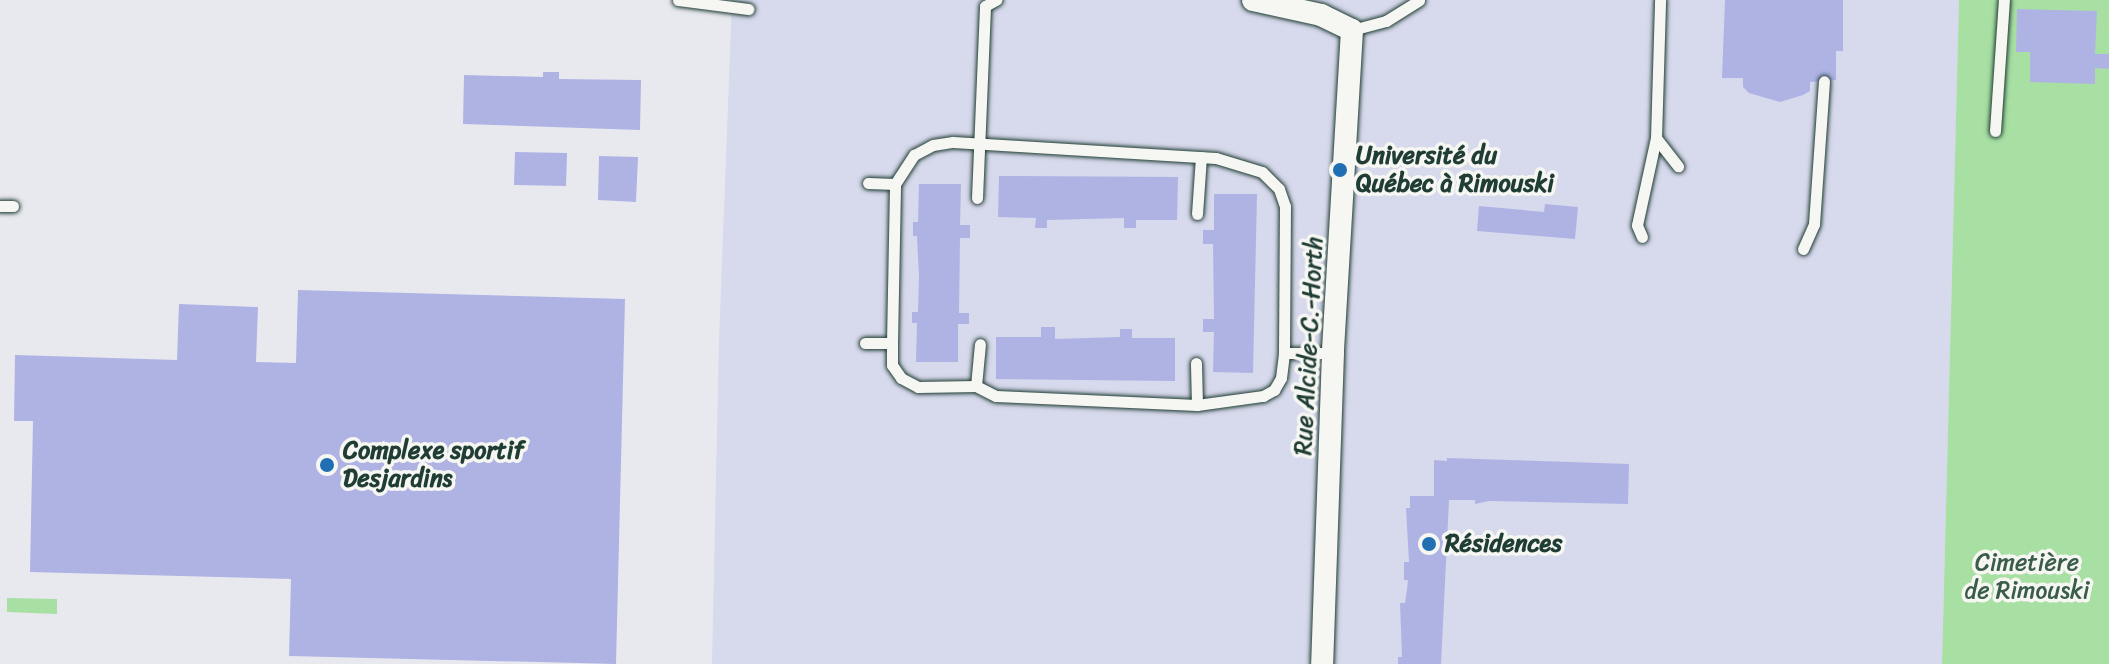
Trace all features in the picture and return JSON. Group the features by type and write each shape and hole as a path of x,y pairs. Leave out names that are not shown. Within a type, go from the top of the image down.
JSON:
{"street":[{"path":"1253,0 1321,15 1352,30"},
{"name":"Rue Alcide-C.-Horth","path":"1322,664 1333,353 1352,30"}],"lane":[{"path":"678,0 748,9"},
{"path":"977,198 985,6 996,0"},
{"path":"1352,30 1386,21 1419,0"},
{"path":"1642,237 1637,225 1656,138 1660,0"},
{"path":"1995,131 2004,0"},
{"path":"1803,249 1814,224 1824,81"},
{"path":"1656,138 1678,166"},
{"path":"980,144 1201,157 1262,172 1279,189 1285,206 1284,353 1281,378 1274,390 1263,396 1197,405 996,396 976,386 918,387 901,378 892,365 895,184 914,155 933,145 980,144"},
{"path":"1197,214 1201,157"},
{"path":"868,183 895,184"},
{"path":"865,343 892,343"},
{"path":"976,386 980,344"},
{"path":"1284,353 1333,353"},
{"path":"1196,363 1197,405"}],"shaded area":[{"name":"Université du Québec à Rimouski","path":"732,0 1959,0 1942,664 712,664 719,340"}],"green space":[{"name":"Cimetière de Rimouski","path":"1959,0 2109,0 2109,664 1942,664"},
{"path":"7,598 57,599 57,614 7,612"}],"building":[{"path":"1725,0 1843,0 1843,51 1836,51 1836,80 1810,82 1810,91 1780,102 1749,93 1743,87 1743,78 1722,78"},
{"path":"2017,9 2097,11 2095,54 2109,54 2109,69 2095,68 2095,84 2030,82 2030,52 2016,52"},
{"path":"543,72 559,72 559,79 641,80 640,130 463,124 464,75 543,77"},
{"path":"515,152 567,153 566,186 514,185"},
{"path":"599,156 638,157 636,202 598,200"},
{"path":"999,176 1178,177 1177,220 1136,220 1136,228 1124,228 1124,218 1047,220 1047,228 1035,228 1036,218 998,217"},
{"path":"919,184 961,184 960,225 970,225 970,238 960,238 959,313 969,313 969,324 958,324 958,362 916,362 917,323 912,323 912,312 918,312 919,277 917,236 913,236 913,222 918,222"},
{"path":"1214,194 1257,194 1253,373 1213,372 1214,332 1203,332 1203,319 1214,319 1213,244 1203,244 1203,230 1214,230"},
{"path":"1545,204 1578,207 1575,239 1477,231 1479,206 1544,212"},
{"name":"Complexe sportif Desjardins","path":"298,290 625,299 616,664 289,656 291,579 30,572 33,421 14,421 15,355 177,360 179,304 258,307 256,362 296,363"},
{"path":"1041,327 1055,327 1055,339 1120,337 1120,329 1132,329 1132,338 1175,338 1175,381 996,379 996,337 1041,337"},
{"name":"Résidences","path":"1447,458 1629,464 1628,504 1489,501 1475,504 1475,500 1449,500 1441,664 1398,664 1398,657 1402,657 1400,603 1405,603 1408,580 1404,580 1404,562 1409,562 1406,508 1410,508 1410,496 1434,496 1434,460 1447,461"}],"place":[{"name":"Université du Québec à Rimouski","path":"1340,170"},
{"name":"Complexe sportif Desjardins","path":"327,465"},
{"name":"Résidences","path":"1429,544"}]}
